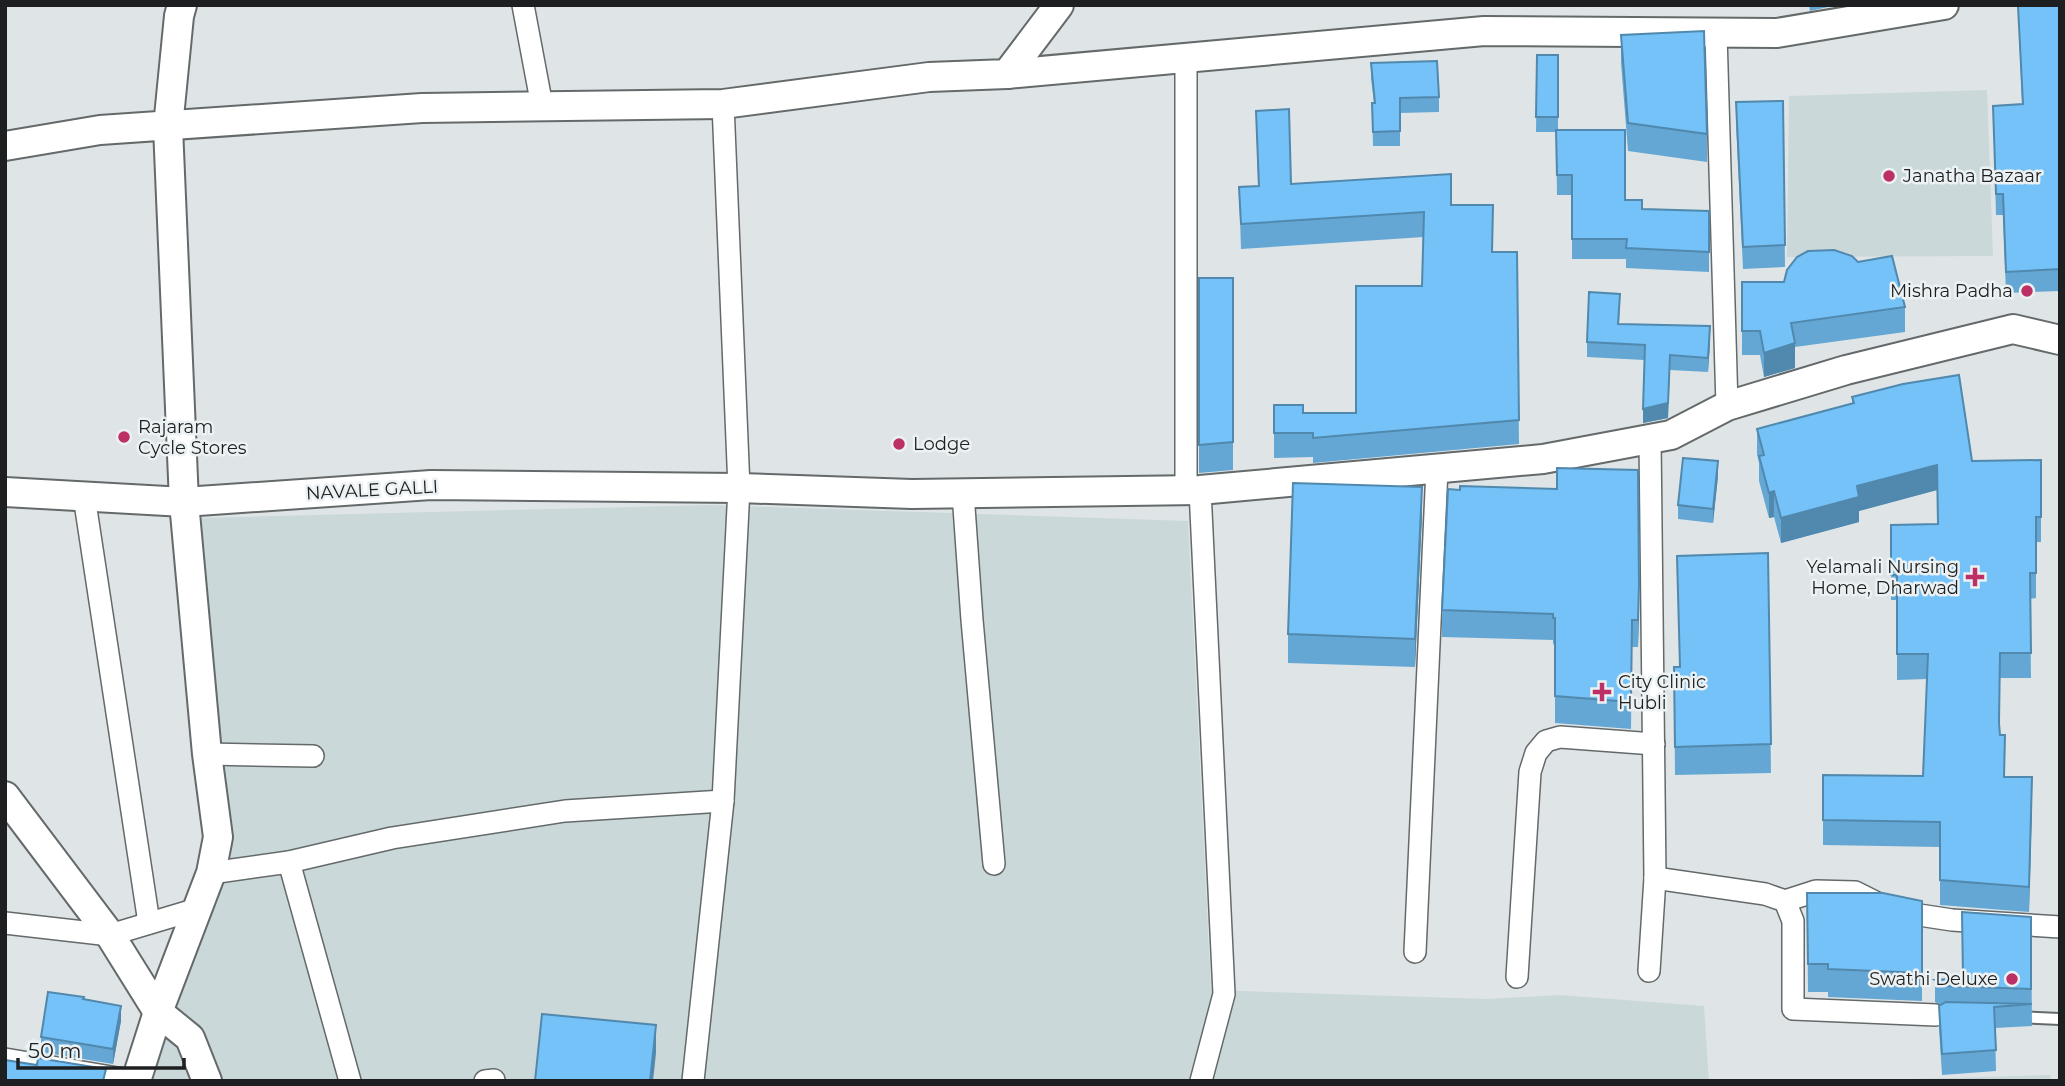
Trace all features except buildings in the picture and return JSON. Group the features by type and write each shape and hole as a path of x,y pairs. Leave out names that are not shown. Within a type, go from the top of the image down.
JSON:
{"street":[{"path":"5,1059 135,1081 211,873 218,837 207,754 184,502 168,127 181,5"},
{"path":"523,5 541,106"},
{"path":"1007,74 1059,5"},
{"path":"5,146 100,130 422,108 723,104 929,77 1007,74 1484,31 1777,33 1944,5"},
{"path":"1716,34 1727,406"},
{"path":"1186,58 1193,490 1224,994 1201,1081"},
{"path":"693,1081 723,801 740,488 723,104"},
{"name":"NAVALE GALLI","path":"5,492 184,502 431,485 740,488 912,494 1193,490 1543,459 1671,435 1727,406 1846,370 2013,329 2060,340"},
{"path":"1649,971 1655,878 1650,439"},
{"path":"1415,951 1437,469"},
{"path":"963,493 994,864"},
{"path":"84,496 149,923"},
{"path":"1517,977 1526,807 1530,772 1536,753 1546,741 1560,737 1654,744"},
{"path":"207,754 313,757"},
{"path":"5,796 110,935 158,1012 190,1038 207,1081"},
{"path":"211,873 289,862 392,838 565,811 723,801"},
{"path":"289,862 350,1081"},
{"path":"1655,878 1765,894 1785,901 1816,891 1855,892 1893,911 1952,920 2060,928"},
{"path":"1785,901 1793,921 1793,1009 1943,1015"},
{"path":"5,923 110,935 197,909"},
{"path":"485,1081 494,1080"}],"lane":[{"path":"2005,1017 2060,1019"}],"shaded area":[{"name":"Janatha Bazaar","path":"1987,90 1993,256 1787,257 1789,96"},
{"path":"709,505 1188,521 1211,990 1487,999 1560,995 1704,1006 1709,1081 138,1081 224,833 199,518"},
{"path":"2050,1075 2052,1081 1849,1081"}],"place":[{"name":"Janatha Bazaar","path":"1889,176"},
{"name":"Mishra Padha","path":"2027,291"},
{"name":"Rajaram Cycle Stores","path":"124,437"},
{"name":"Lodge","path":"899,444"},
{"name":"Yelamali Nursing Home, Dharwad","path":"1975,577"},
{"name":"City Clinic Hubli","path":"1602,692"},
{"name":"Swathi Deluxe","path":"2012,979"}]}
